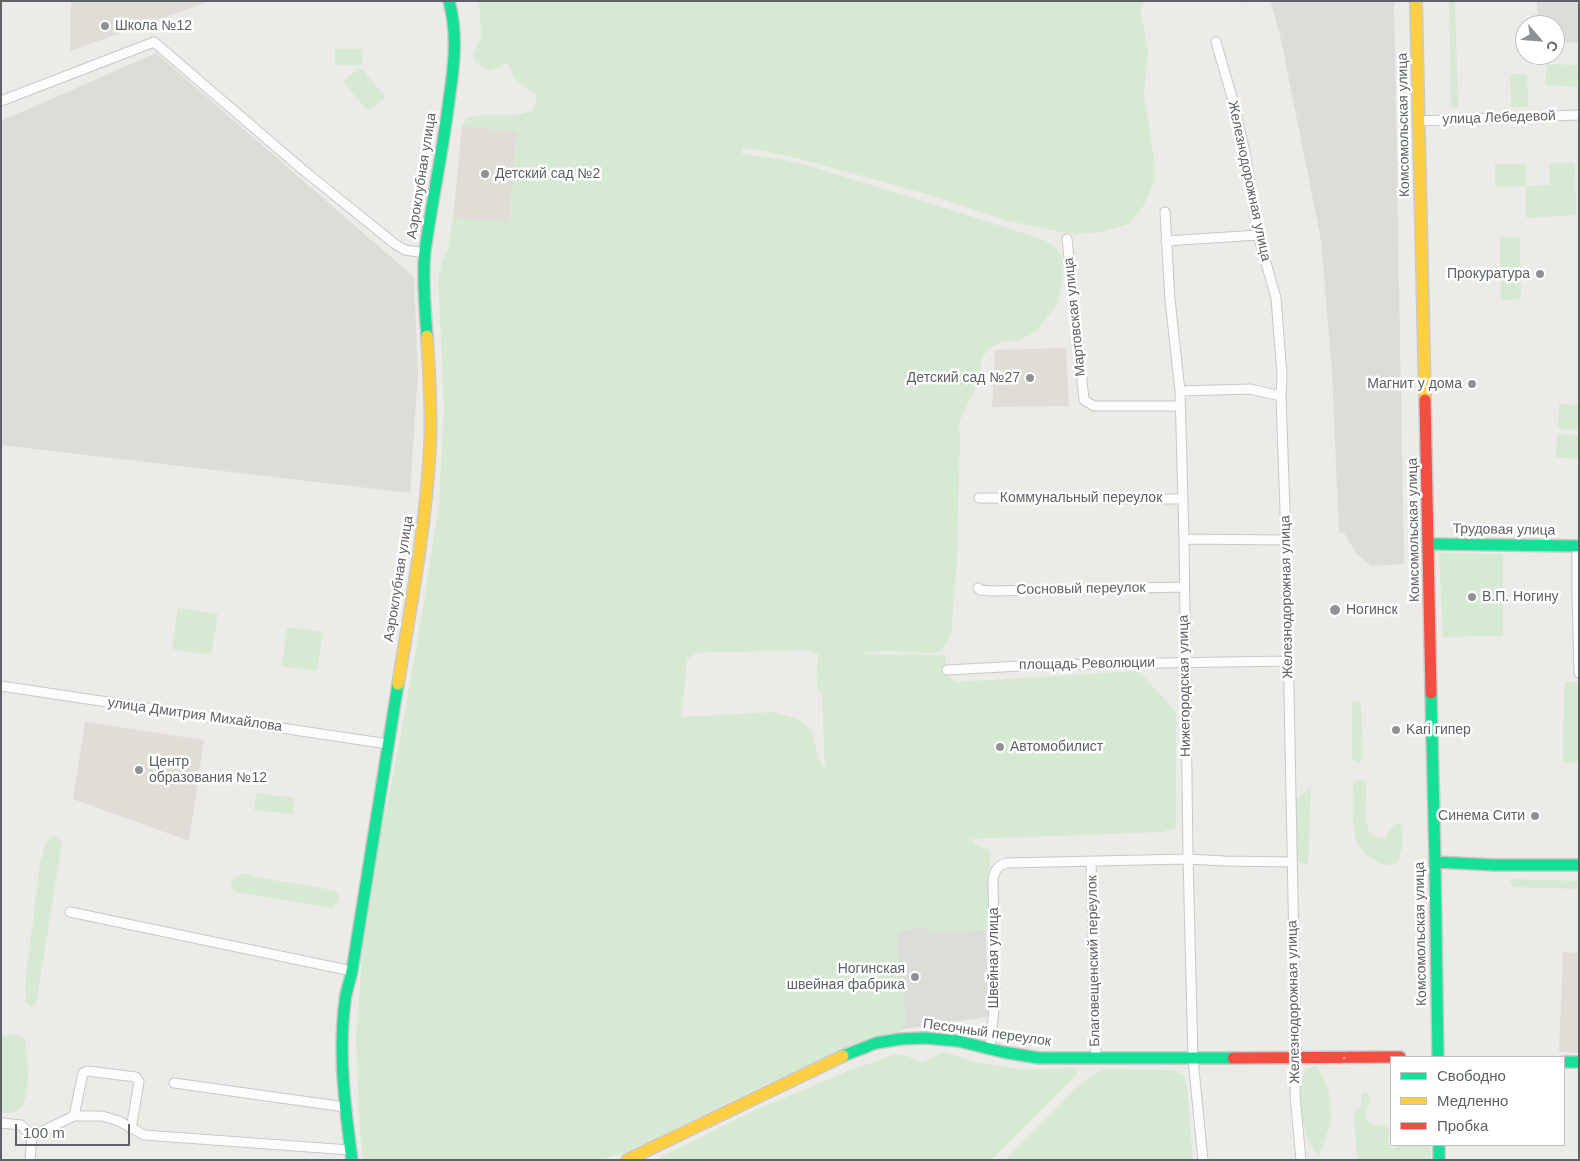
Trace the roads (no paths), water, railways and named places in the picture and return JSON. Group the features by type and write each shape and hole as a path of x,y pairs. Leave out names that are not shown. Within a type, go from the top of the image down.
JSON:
{"main road":[{"name":"Аэроклубная улица","path":"351,1155 345,1107 342,1057 345,1001 352,970 424,521 430,445 430,386 425,253 443,148 454,63 454,26 449,1"},
{"name":"Комсомольская улица","path":"1416,1 1436,862 1438,1056"},
{"name":"Трудовая улица","path":"1429,544 1578,546"},
{"path":"1436,862 1495,865 1579,865"},
{"name":"Песочный переулок","path":"627,1160 844,1055 876,1043 901,1039 925,1038 958,1041 1039,1058 1096,1060 1390,1057"},
{"path":"1565,1062 1579,1062"},
{"path":"1439,1146 1439,1160"}],"street":[{"path":"1,101 154,42 302,169 395,244 405,250 425,253"},
{"name":"Железнодорожная улица","path":"1216,42 1245,152 1258,235 1276,298 1282,375 1296,1058 1295,1096 1301,1160"},
{"name":"улица Лебедевой","path":"1418,121 1579,115"},
{"name":"Нижегородская улица","path":"1165,212 1170,300 1180,390 1192,1059 1203,1160"},
{"path":"1166,241 1258,235"},
{"name":"Мартовская улица","path":"1067,239 1083,396 1086,402 1094,406 1180,406"},
{"path":"1180,390 1250,389 1281,396"},
{"name":"Коммунальный переулок","path":"979,498 1183,498"},
{"path":"1184,538 1286,540"},
{"path":"1578,546 1579,673"},
{"name":"Сосновый переулок","path":"978,588 991,591 1184,587"},
{"name":"площадь Революции","path":"946,670 1038,665 1288,661"},
{"name":"улица Дмитрия Михайлова","path":"1,686 388,744"},
{"path":"1091,862 1188,859 1292,862"},
{"name":"Швейная улица","path":"990,1049 995,999 994,879 998,868 1002,864 1007,863 1091,862"},
{"name":"Благовещенский переулок","path":"1091,862 1096,1060"},
{"path":"70,912 352,970"},
{"path":"74,1116 83,1073 87,1070 136,1077 139,1082 131,1129"},
{"path":"174,1083 345,1107"},
{"path":"32,1136 74,1116 102,1116 119,1121 144,1135 351,1155"},
{"path":"1,1123 21,1126 32,1136"},
{"path":"30,1160 32,1136"}],"railway":[{"path":"1229,1 1248,46 1257,74 1277,181"},
{"path":"1238,1 1269,70 1299,158 1315,225 1325,295 1335,505 1344,1058 1350,1160"},
{"path":"1264,1 1313,160 1319,190 1327,256"},
{"path":"1279,1 1285,52"}],"place":[{"name":"Школа №12","path":"105,26"},
{"name":"Детский сад №2","path":"485,174"},
{"name":"Прокуратура","path":"1540,274"},
{"name":"Детский сад №27","path":"1030,378"},
{"name":"Магнит у дома","path":"1472,384"},
{"name":"В.П. Ногину","path":"1472,597"},
{"name":"Ногинск","path":"1335,610"},
{"name":"Kari гипер","path":"1396,730"},
{"name":"Автомобилист","path":"1000,747"},
{"name":"Центр образования №12","path":"139,770"},
{"name":"Синема Сити","path":"1535,816"},
{"name":"Ногинская швейная фабрика","path":"915,977"}]}
